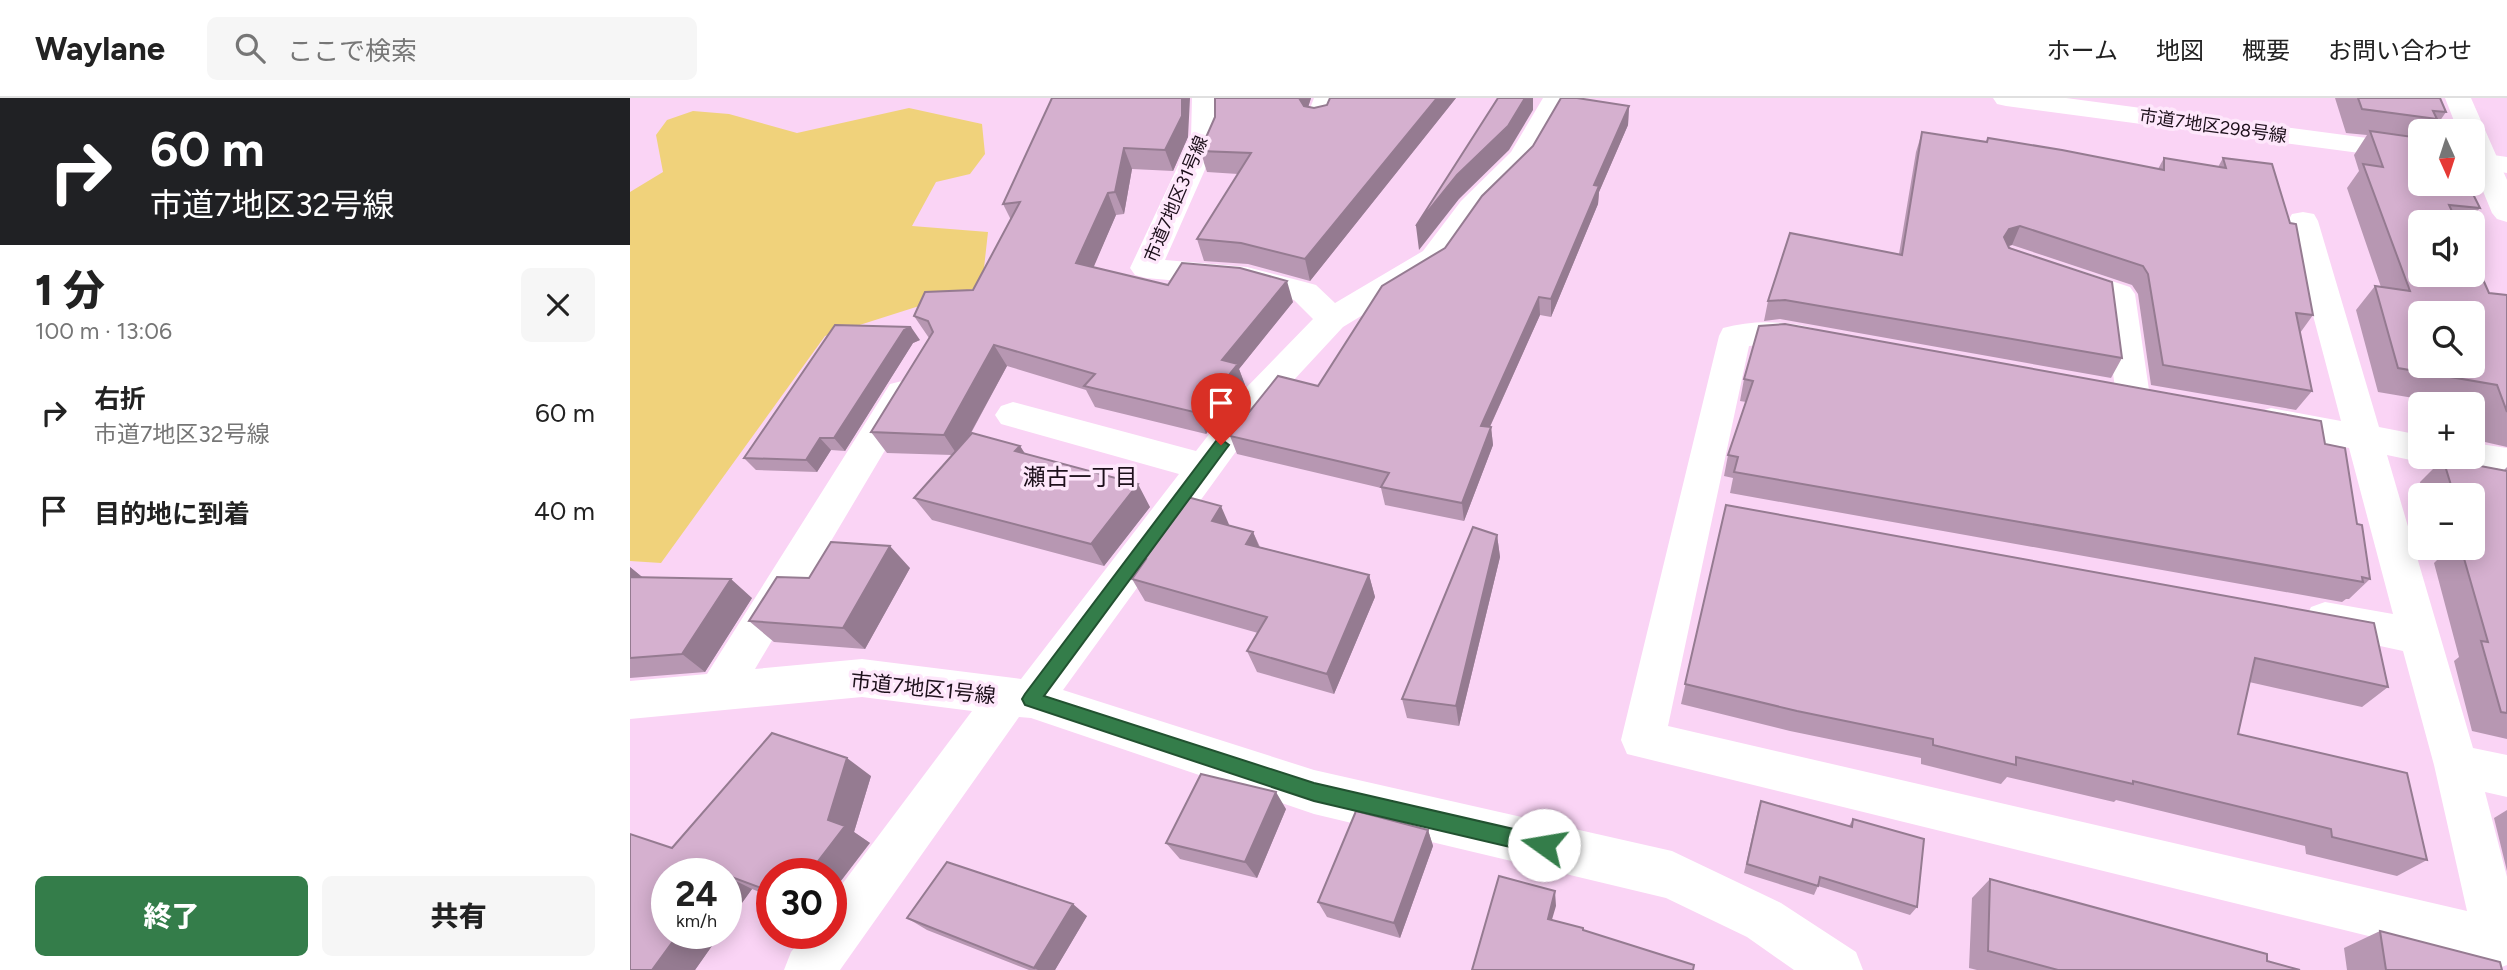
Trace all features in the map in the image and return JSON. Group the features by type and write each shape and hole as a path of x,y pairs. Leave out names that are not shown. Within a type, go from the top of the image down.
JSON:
{"street":[{"name":"市道7地区31号線","path":"1205,98 1205,138 1146,268 1247,277 1305,292 1332,318"},
{"path":"809,970 1254,401 1332,318 1434,258 1471,207 1522,157 1556,98"},
{"name":"市道7地区298号線","path":"2006,98 2408,151"},
{"path":"2458,98 2466,119"},
{"path":"2488,163 2507,213"},
{"path":"1834,343 1780,333 1735,336 1643,740 2499,943 2456,765 2303,221"},
{"path":"2036,267 2119,294 2133,397"},
{"path":"718,693 920,364"},
{"path":"1013,415 1205,467"},
{"path":"2242,416 2408,445"},
{"path":"2485,459 2507,462"},
{"path":"1696,505 1737,512"},
{"path":"2297,614 2419,636"},
{"name":"市道7地区1号線","path":"630,699 862,678 1020,698 1314,792 1672,875 1764,920 1838,970"},
{"path":"2456,765 2507,776"}],"shaded area":[{"path":"909,108 982,124 985,154 970,174 936,182 912,226 988,232 982,286 825,336 661,563 630,561 630,192 663,172 656,135 667,120 693,111 729,114 797,133"}],"building":[{"path":"1052,98 1182,98 1182,116 1165,150 1124,148 1115,192 1108,193 1076,263 1168,285 1182,263 1240,268 1287,281 1222,360 1238,364 1198,413 1084,386 1095,374 994,345 944,435 871,432 933,332 928,321 914,316 925,292 973,290 1020,202 1003,204"},
{"path":"1215,98 1299,98 1304,106 1314,108 1327,105 1330,98 1437,98 1305,259 1241,243 1197,239 1251,153 1200,151 1215,117"},
{"path":"1498,98 1525,98 1508,126 1457,175 1416,226"},
{"path":"1561,98 1629,106 1594,185 1599,186 1551,299 1539,297 1481,426 1491,427 1462,503 1381,487 1389,473 1230,436 1278,376 1318,386 1382,286 1445,248 1482,196 1533,146"},
{"path":"2358,98 2440,98 2446,112 2433,111 2437,119 2362,109"},
{"path":"2370,131 2408,136 2408,196 2474,196 2480,208 2449,205 2451,210 2408,210 2408,286 2363,164 2383,167"},
{"path":"1922,132 1987,142 1988,138 2164,170 2164,158 2226,168 2223,158 2272,164 2290,223 2296,224 2313,315 2296,313 2312,391 2163,365 2148,274 2143,266 2020,226 2009,229 2004,237 2009,248 2112,282 2122,358 1785,300 1768,301 1790,233 1902,255"},
{"path":"2485,284 2489,293 2507,295 2507,412 2497,385 2456,378 2485,378 2485,301 2408,301 2408,370 2398,368 2375,286 2410,291 2409,287 2485,287"},
{"path":"1785,324 2321,421 2325,444 2345,448 2357,524 2362,525 2370,579 2362,577 2363,582 1734,472 1738,457 1728,455 1753,381 1744,379 1759,326"},
{"path":"835,325 911,327 904,330 834,438 820,438 806,460 744,458"},
{"path":"972,433 1020,446 1015,451 1138,484 1091,544 914,498"},
{"path":"2485,467 2507,471 2507,713 2501,712 2481,641 2488,642 2464,560 2485,560 2485,483 2450,483 2446,469 2485,469"},
{"path":"1180,495 1221,506 1212,521 1253,532 1246,544 1369,575 1327,674 1247,651 1267,617 1132,579 1146,559 1135,556"},
{"path":"1726,505 2374,623 2388,687 2255,658 2238,734 2407,773 2427,860 2332,837 2331,829 2133,781 2133,784 2016,757 2016,765 1933,745 1933,739 1797,711 1685,684"},
{"path":"1473,527 1497,535 1456,706 1402,699"},
{"path":"831,542 890,546 843,628 749,621 777,577 809,578"},
{"path":"630,577 731,579 682,654 630,658"},
{"path":"772,733 847,758 828,820 845,826 820,858 756,858 756,886 742,881 742,858 651,858 651,949 667,949 652,970 630,970 630,834 672,848"},
{"path":"1201,774 1276,792 1245,862 1166,843"},
{"path":"1761,801 1852,827 1853,819 1924,839 1917,907 1820,877 1818,886 1747,864"},
{"path":"1356,811 1428,830 1394,923 1318,902"},
{"path":"947,862 1073,904 1034,968 907,918"},
{"path":"1499,876 1555,891 1548,919 1694,965 1693,970 1472,970"},
{"path":"1990,879 2267,954 2267,961 2300,970 2058,970 1988,951"},
{"path":"2380,931 2500,962 2502,970 2386,970"}],"district":[{"name":"瀬古一丁目","path":"1080,477"}],"route":[{"path":"1221,445 1031,699 1314,792 1544,845"}]}
